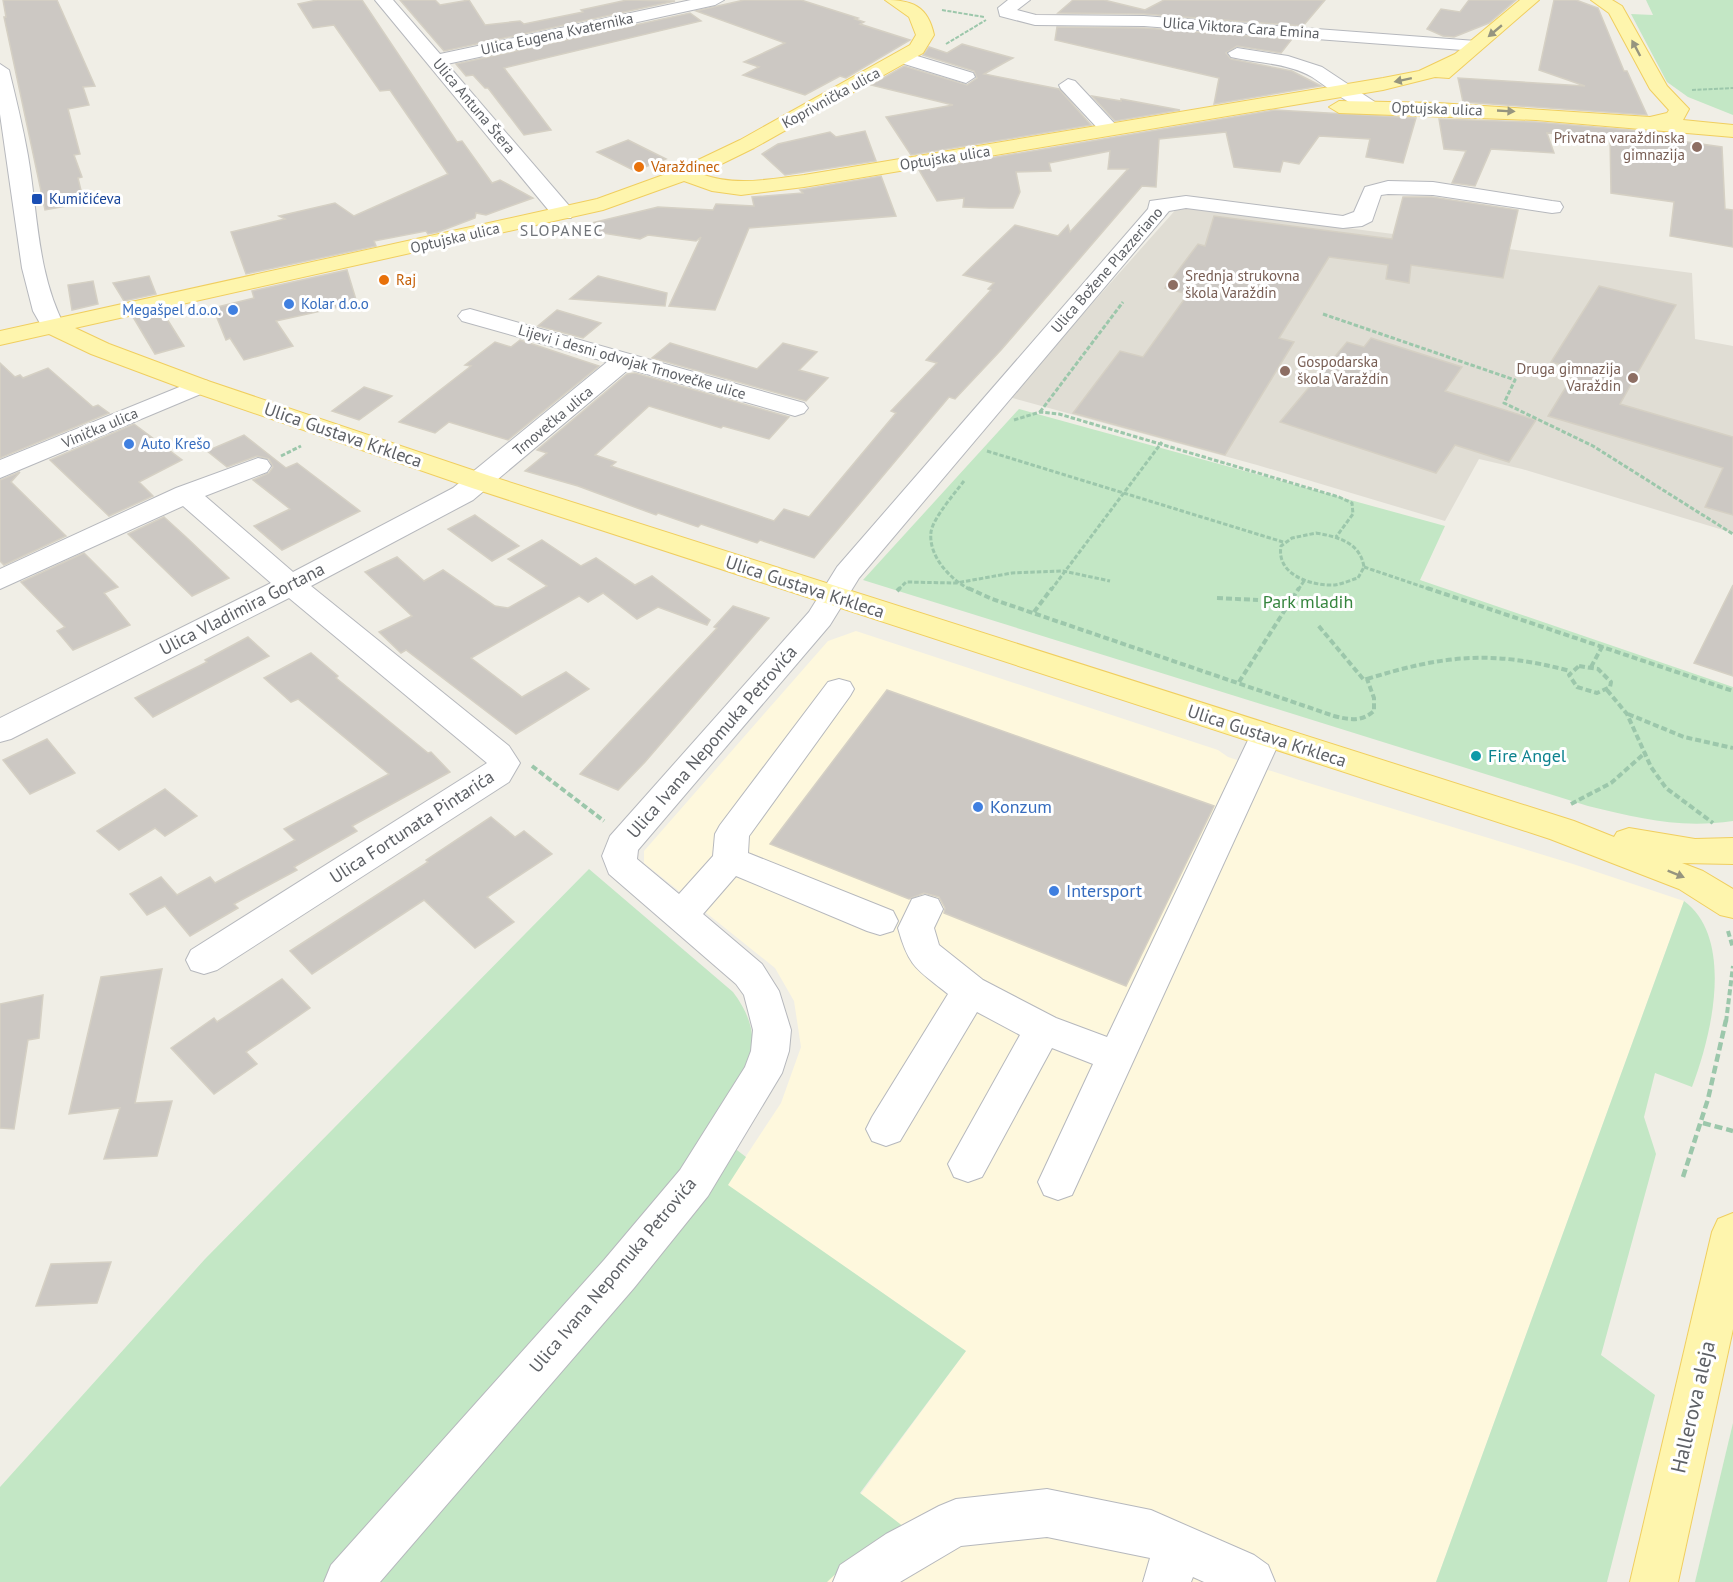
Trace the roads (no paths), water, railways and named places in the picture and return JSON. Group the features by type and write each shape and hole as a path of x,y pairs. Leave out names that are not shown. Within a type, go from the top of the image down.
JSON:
{"main road":[{"path":"1447,109 1438,88 1438,82 1444,71 1530,0"},
{"path":"1599,0 1616,10 1663,93 1679,109 1678,114 1668,120 1648,122"},
{"path":"898,2 917,14 924,28 925,35 911,53"},
{"name":"Koprivnička ulica","path":"684,174 779,128 911,53"},
{"name":"Optujska ulica","path":"0,338 603,204 684,174 712,185 741,189 830,177 1347,90 1425,75 1457,59"},
{"path":"1663,93 1699,113 1733,125"},
{"name":"Optujska ulica","path":"1190,115 1298,107 1447,109 1733,130"},
{"path":"603,204 624,204 741,189"},
{"name":"Ulica Gustava Krkleca","path":"53,327 100,349 199,386 481,482 833,596 1065,668 1266,736 1564,819 1695,852 1728,844"},
{"name":"Ulica Gustava Krkleca","path":"1564,819 1691,880 1733,905"},
{"path":"1728,844 1720,874 1723,889 1733,905"},
{"name":"Hallerova aleja","path":"1654,1582 1733,1232"}],"street":[{"name":"Ulica Antuna Štera","path":"384,0 563,213"},
{"name":"Ulica Eugena Kvaternika","path":"435,61 714,0"},
{"name":"Ulica Viktora Cara Emina","path":"1021,0 1007,8 1006,12 1035,20 1144,21 1476,46"},
{"path":"911,53 966,76"},
{"path":"1237,53 1288,62 1315,71 1374,108"},
{"path":"0,70 18,154 28,235 43,308 53,327"},
{"path":"1068,85 1109,129"},
{"name":"Ulica Božene Plazzeriano","path":"833,596 847,573 1159,210 1158,206 1186,202 1342,222 1354,221 1364,216 1372,191 1384,186 1410,187 1552,207"},
{"name":"Lijevi i desni odvojak Trnovečke ulice","path":"470,316 795,408"},
{"name":"Trnovečka ulica","path":"481,482 625,360"},
{"name":"Vinička ulica","path":"0,470 199,386"},
{"path":"0,580 186,494 258,466"},
{"name":"Ulica Vladimira Gortana","path":"0,731 291,585 463,494 481,482"},
{"name":"Ulica Fortunata Pintarića","path":"186,494 291,585 498,754 504,762 496,774 204,960"},
{"name":"Ulica Ivana Nepomuka Petrovića","path":"348,1582 619,1274 694,1183 763,1073 770,1051 772,1030 761,991 749,974 682,914 621,864 619,856 622,845 820,618 833,596"},
{"path":"682,914 730,860 732,834 839,688"},
{"path":"1058,1182 1266,736"},
{"path":"730,860 880,921"},
{"path":"925,909 916,928 923,953 970,991 1043,1029 1117,1057"},
{"path":"886,1129 970,991"},
{"path":"968,1164 1043,1029"},
{"path":"857,1582 903,1551 956,1523 1047,1513 1151,1534 1172,1564 1237,1572 1251,1582"}],"place":[{"name":"Privatna varaždinska gimnazija","path":"1697,147"},
{"name":"Varaždinec","path":"639,167"},
{"name":"Kumičićeva","path":"37,199"},
{"name":"Raj","path":"384,280"},
{"name":"Srednja strukovna škola Varaždin","path":"1173,285"},
{"name":"Kolar d.o.o","path":"289,304"},
{"name":"Megašpel d.o.o.","path":"233,310"},
{"name":"Gospodarska škola Varaždin","path":"1285,371"},
{"name":"Druga gimnazija Varaždin","path":"1633,378"},
{"name":"Auto Krešo","path":"129,444"},
{"name":"Fire Angel","path":"1476,756"},
{"name":"Konzum","path":"978,807"},
{"name":"Intersport","path":"1054,891"}],"district":[{"name":"SLOPANEC","path":"562,230"}],"park label":[{"name":"Park mladih","path":"1308,602"}]}
